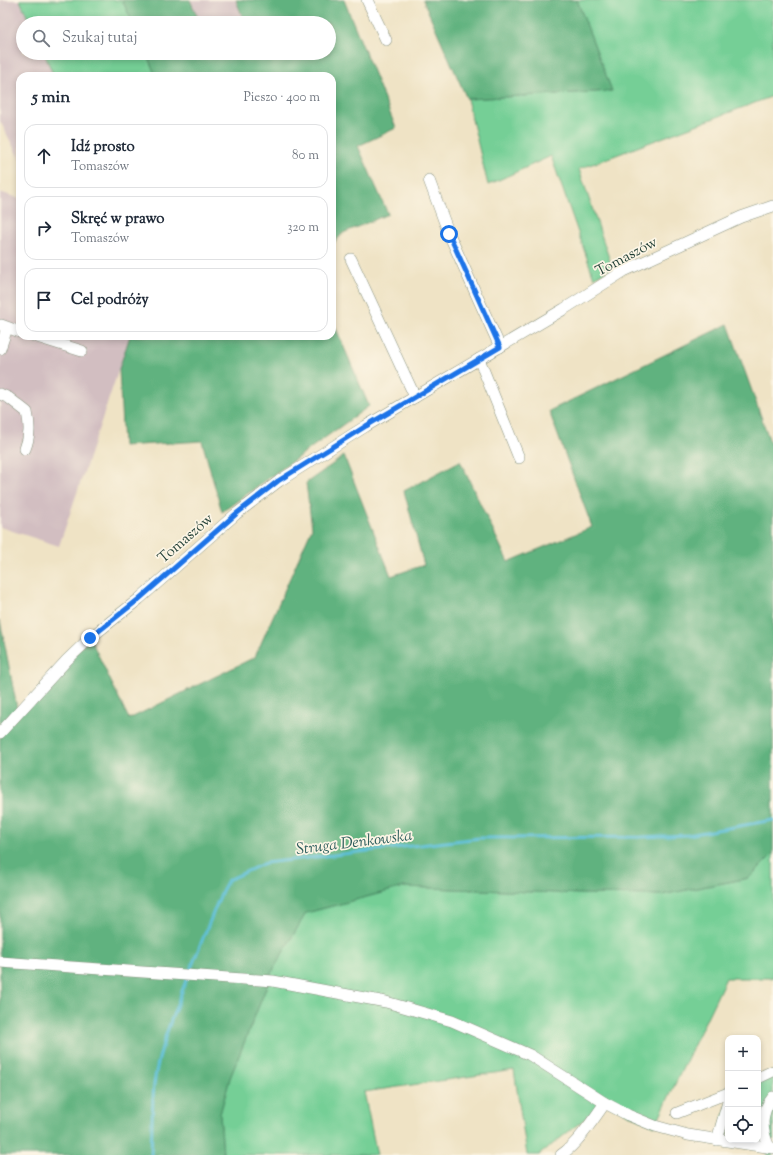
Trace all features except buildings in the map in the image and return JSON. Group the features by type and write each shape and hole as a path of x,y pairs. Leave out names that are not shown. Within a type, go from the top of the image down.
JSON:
{"street":[{"path":"367,0 386,40"},
{"path":"430,180 449,234 500,347"},
{"name":"Tomaszów","path":"0,734 67,660 90,638 145,594 236,514 278,481 366,426 624,272 741,217 773,206"},
{"path":"350,258 415,397"},
{"path":"0,349 3,326 16,331"},
{"path":"48,340 82,350"},
{"path":"479,359 519,458"},
{"path":"0,394 9,398 27,412 30,425 29,438 25,449"},
{"path":"0,962 273,981 340,992 386,1002 452,1021 530,1055 628,1116 655,1126 688,1135 771,1147"},
{"path":"761,1077 773,1071"},
{"path":"677,1113 725,1094"},
{"path":"771,1147 765,1138 762,1124 773,1097"},
{"path":"561,1155 567,1151 605,1103"},
{"path":"717,1140 727,1107"}],"shaded area":[{"path":"0,0 20,0 27,16 16,16 16,60 47,60 52,72 16,72 16,152 0,121"},
{"path":"190,0 236,0 242,16 197,16"},
{"path":"0,192 16,198 16,340 129,340 59,546 0,527"}],"green space":[{"path":"20,0 122,0 130,16 27,16"},
{"path":"122,0 190,0 197,16 130,16"},
{"path":"236,0 344,0 396,128 358,146 388,214 343,233 336,241 336,72 154,72 149,60 336,60 336,16 242,16"},
{"path":"423,0 577,0 612,91 467,99"},
{"path":"577,0 773,0 773,96 579,169 612,267 594,278 551,156 488,185 467,99 612,91"},
{"path":"47,60 149,60 154,72 52,72"},
{"path":"728,324 773,450 773,854 749,878 661,895 582,894 404,887 306,913 274,968 230,1078 220,1114 223,1155 0,1155 0,620 18,713 90,638 129,719 255,657 312,528 306,483 344,456 391,576 424,565 404,491 460,461 508,562 592,527 549,411"},
{"path":"336,328 369,406 222,512 202,441 123,446 119,369 129,340 336,340"},
{"path":"773,854 773,978 726,978 655,1126 605,1103 539,1155 527,1155 514,1070 364,1092 377,1155 223,1155 220,1114 230,1078 274,968 306,913 404,887 582,894 661,895 749,878"},
{"path":"773,1071 773,1140 766,1139 773,1148 773,1155 767,1155 769,1148 736,1143 761,1143 761,1077"},
{"path":"725,1112 725,1141 717,1140"}],"waterway":[{"name":"Struga Denkowska","path":"189,973 222,891 228,880 265,863 480,838 642,837 688,835 773,820"},
{"name":"Struga Denkowska","path":"151,1155 153,1093 156,1070 168,1030 187,978"}],"route":[{"path":"90,638 139,599 236,514 278,481 366,426 500,347 449,234"}]}
